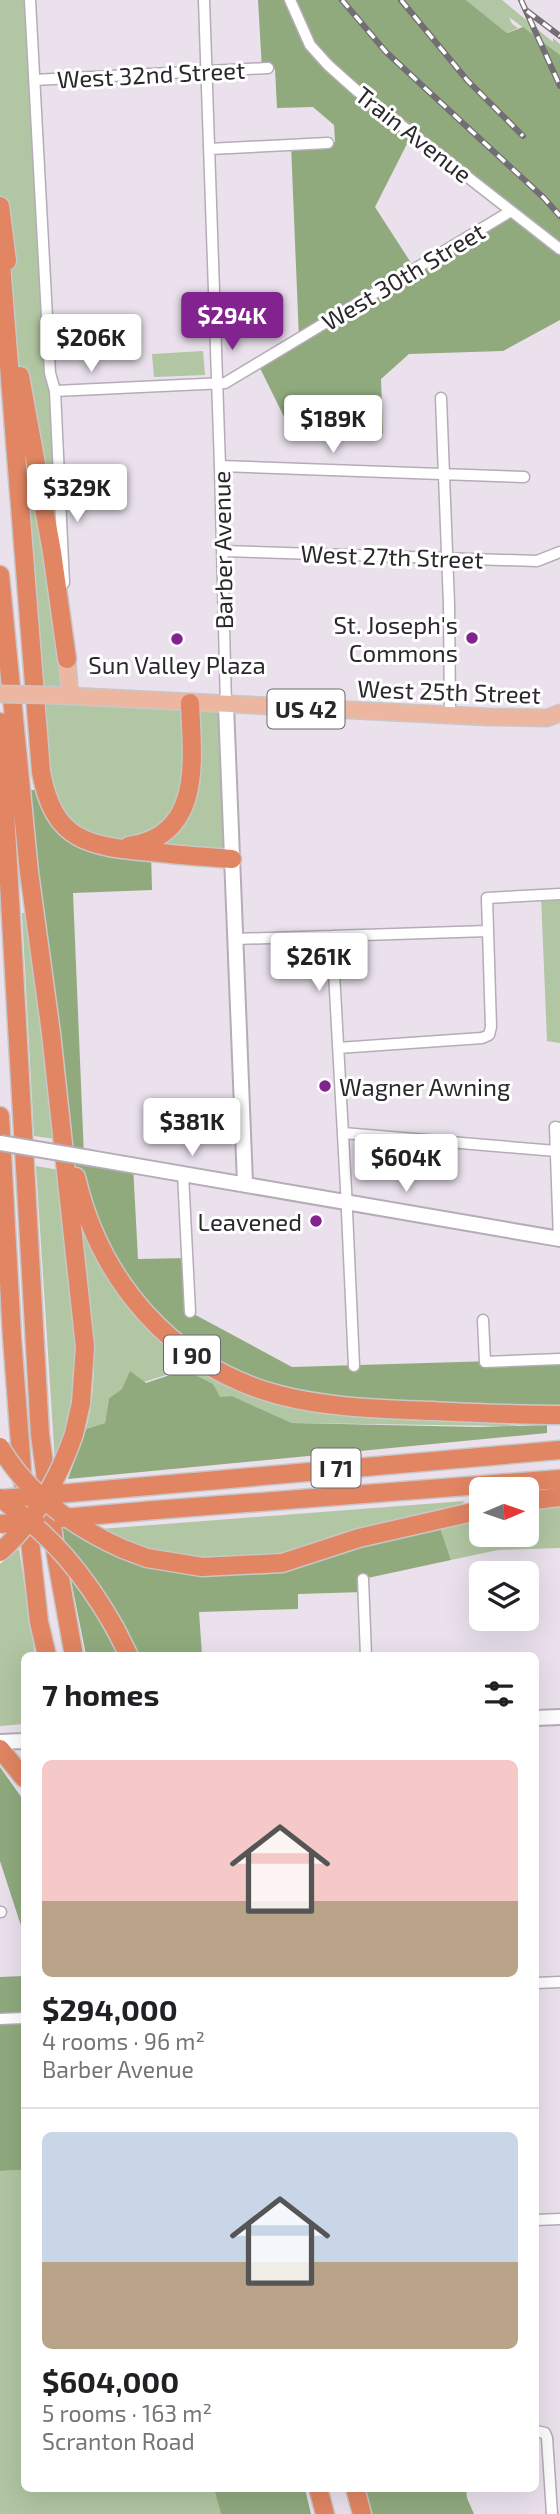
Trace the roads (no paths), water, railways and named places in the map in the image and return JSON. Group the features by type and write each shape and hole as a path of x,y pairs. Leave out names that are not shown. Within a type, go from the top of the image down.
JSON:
{"highway":[{"path":"0,206 20,380 54,562 67,659"},
{"path":"0,251 31,660 44,790 57,818 76,836 90,842 110,848 232,859"},
{"name":"I 90","path":"0,576 29,872 51,1033 74,1169 93,1232 125,1290 168,1338 199,1360 232,1378 293,1398 371,1409 553,1415"},
{"path":"110,848 150,840 164,831 185,806 191,789 193,770 190,703"},
{"path":"0,722 40,1434 56,1556 73,1652"},
{"path":"0,1552 25,1528 41,1506 66,1456 81,1404 85,1347 51,1033"},
{"path":"0,1116 19,1444 30,1560 46,1652"},
{"path":"0,1447 18,1473 61,1514 88,1532 147,1558 202,1567 282,1563 359,1538 469,1513"},
{"name":"I 71","path":"0,1498 560,1450"},
{"name":"I 71","path":"0,1524 560,1479"},
{"path":"0,1498 51,1539 73,1563 97,1598 127,1652"},
{"path":"0,1749 21,1774"},
{"path":"319,2492 325,2514"},
{"path":"356,2492 362,2514"}],"main road":[{"path":"67,659 70,696"},
{"name":"West 25th Street","path":"0,694 450,715 547,718 560,713"}],"street":[{"path":"30,0 50,373 55,391 67,659"},
{"name":"Barber Avenue","path":"204,0 226,706 245,1183"},
{"name":"Train Avenue","path":"290,0 310,45 328,65 356,90 560,249"},
{"name":"West 32nd Street","path":"34,80 268,68"},
{"path":"209,149 328,143"},
{"name":"West 30th Street","path":"55,391 225,383 511,211"},
{"path":"442,398 450,715"},
{"path":"220,466 524,477"},
{"name":"West 27th Street","path":"222,551 537,561 560,552"},
{"path":"338,1048 482,1038 489,1035 491,1024 487,898 560,894"},
{"path":"235,939 488,931"},
{"path":"331,936 354,1366"},
{"path":"0,1143 560,1239 556,1151 558,1127"},
{"path":"343,1133 556,1151"},
{"path":"183,1174 190,1312"},
{"path":"484,1320 485,1362 560,1359"},
{"path":"363,1579 366,1652"},
{"path":"539,1718 560,1717"},
{"path":"0,1742 21,1741"},
{"path":"539,1983 560,1982"},
{"path":"0,2019 21,2018"},
{"path":"539,2220 560,2219"},
{"path":"540,2432 547,2438 552,2514"}],"railway":[{"path":"342,0 386,52 544,198 560,216"},
{"path":"401,0 467,80 523,136"},
{"path":"521,0 560,86"},
{"path":"527,11 560,36"}],"place":[{"name":"St. Joseph's Commons","path":"472,638"},
{"name":"Sun Valley Plaza","path":"177,639"},
{"name":"Wagner Awning","path":"325,1086"},
{"name":"Leavened","path":"316,1221"}]}
